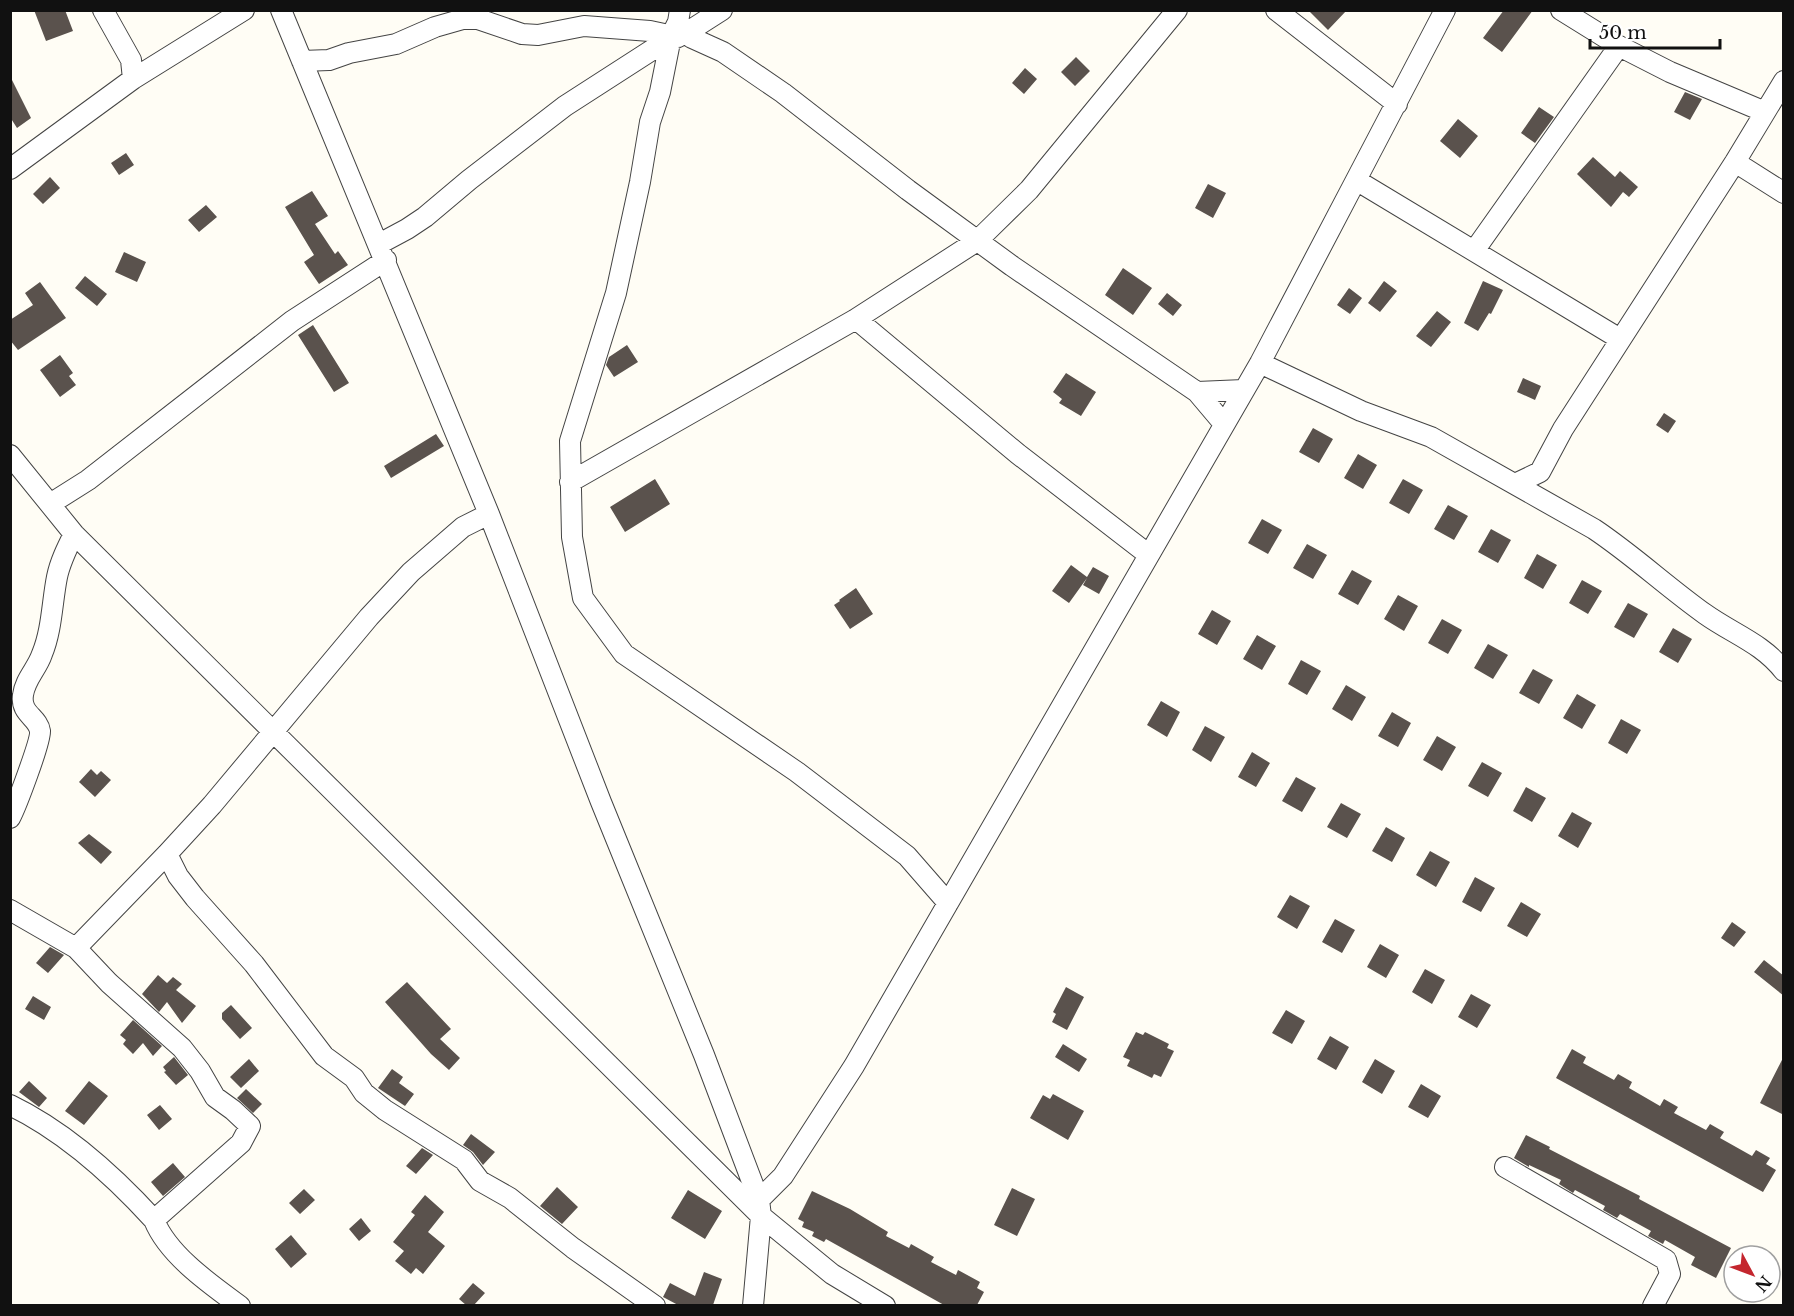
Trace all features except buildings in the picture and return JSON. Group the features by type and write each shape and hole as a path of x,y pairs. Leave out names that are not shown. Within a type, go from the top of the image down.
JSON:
{"street":[{"path":"103,10 132,69"},
{"path":"10,169 132,69 151,68 244,10"},
{"path":"281,10 489,514 760,1208 753,1305"},
{"path":"680,10 677,41 650,122 640,182 616,292 570,441 572,537 583,598 624,654 796,772 907,856 948,903"},
{"path":"570,482 856,319 977,241 1029,190 1177,10"},
{"path":"1276,10 1397,104"},
{"path":"760,1208 854,1066 1260,363 1444,10"},
{"path":"1561,10 1619,46 1670,72 1765,112"},
{"path":"50,504 88,480 382,252 468,180 565,106 655,48 677,41 710,14 723,52"},
{"path":"302,61 329,60 349,53 396,44 435,27 463,19 478,18 522,34 538,35 584,26 650,31 677,41 723,52 783,93 977,241 1197,392 1224,424"},
{"path":"1474,251 1619,46"},
{"path":"1515,484 1540,472 1563,429 1735,162 1784,81"},
{"path":"1735,162 1784,193"},
{"path":"1356,180 1620,339"},
{"path":"856,319 1018,454 1149,555"},
{"path":"1260,363 1361,411 1431,437 1553,506 1620,546 1707,615 1775,647 1784,671"},
{"path":"1197,392 1244,390"},
{"path":"10,455 74,534 272,732 760,1208 832,1274 885,1305"},
{"path":"1540,472 1553,506"},
{"path":"76,948 212,805 369,617 411,572 463,527 489,514"},
{"path":"10,818 38,745 40,731 26,712 22,699 31,673 42,654 57,575 62,557 74,534"},
{"path":"167,854 178,876 195,898 254,964 324,1056 354,1078 364,1093 385,1110 464,1160 480,1181 510,1197 573,1248 656,1305"},
{"path":"10,910 76,948 110,984 182,1048 200,1071 215,1097 234,1110 250,1126 241,1143 154,1220"},
{"path":"10,1106 64,1137 103,1169 154,1220 158,1230 174,1249 203,1278 240,1305"},
{"path":"1505,1167 1666,1260 1670,1274 1653,1305"}]}
